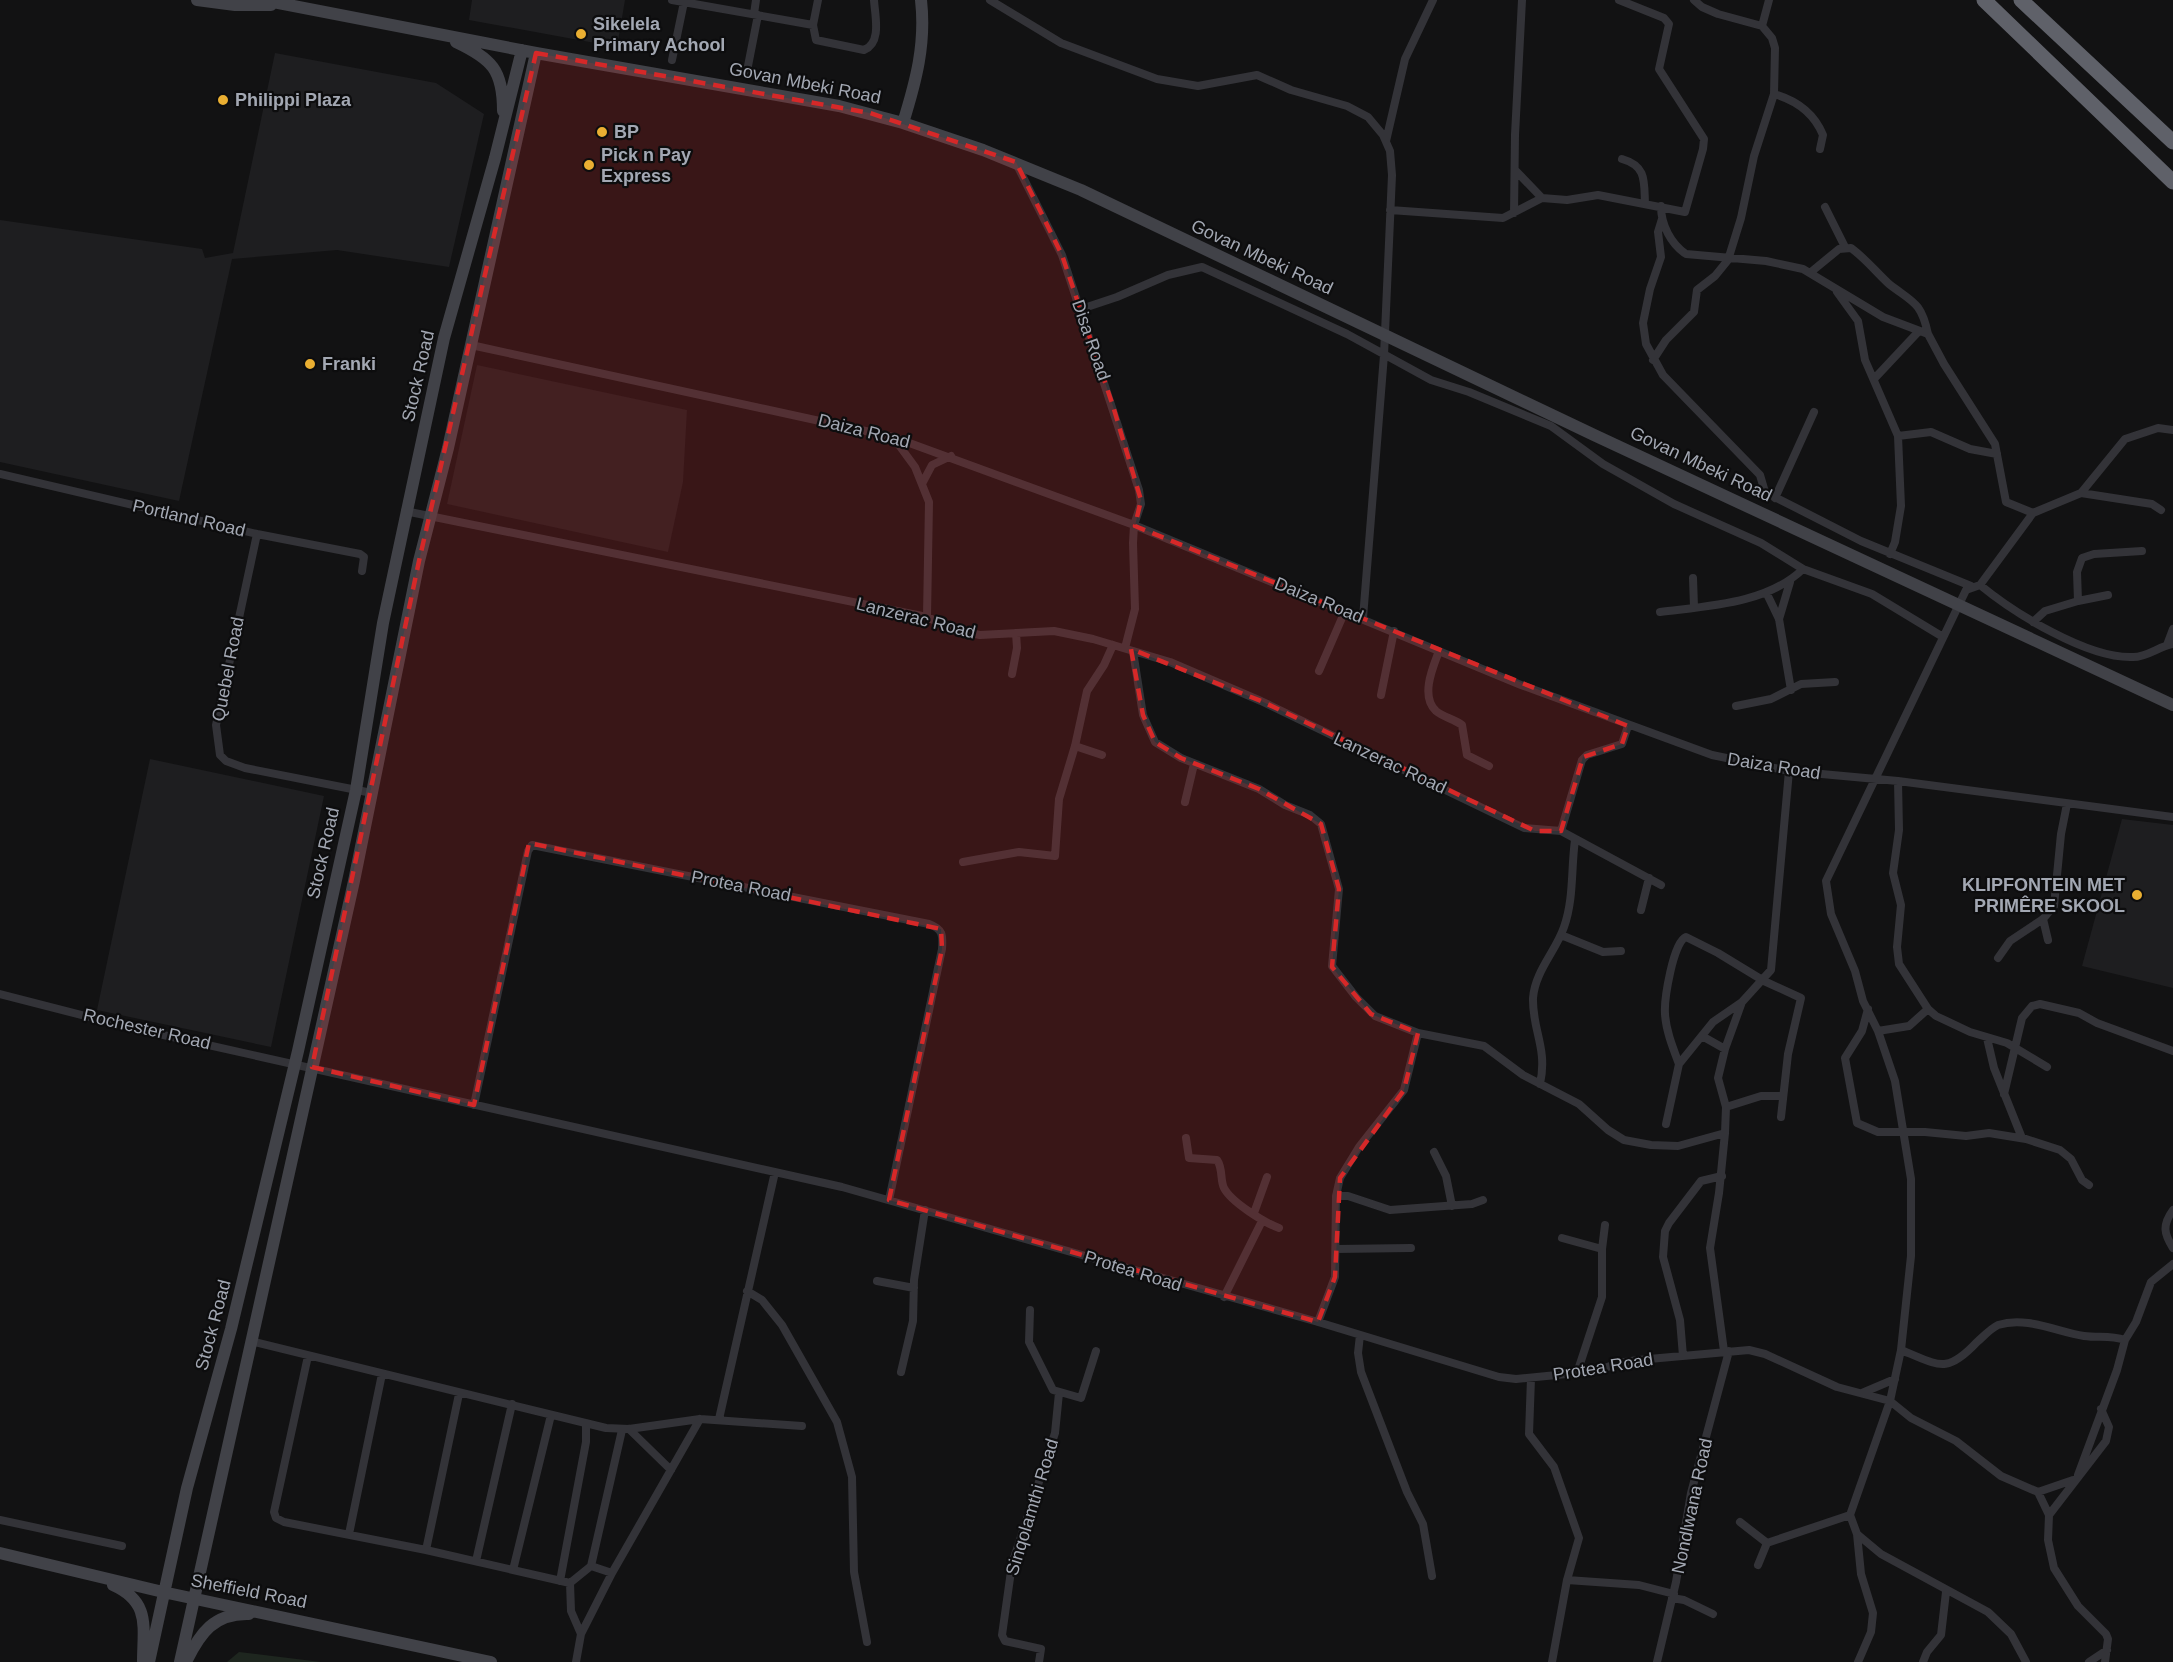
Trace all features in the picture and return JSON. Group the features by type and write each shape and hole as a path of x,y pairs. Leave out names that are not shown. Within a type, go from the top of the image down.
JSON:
{"highway":[{"path":"1984,0 2173,182"},
{"path":"2021,0 2173,142"}],"main road":[{"name":"Govan Mbeki Road","path":"196,0 235,5 281,5"},
{"name":"Govan Mbeki Road","path":"263,0 522,50 796,98 903,123 1016,162 2173,705"},
{"path":"903,123 921,58 924,35 921,0"},
{"path":"442,35 484,57 496,70 501,86 502,130"},
{"name":"Stock Road","path":"149,1662 163,1592 245,1274 356,790 383,623 405,511 444,338 522,50"},
{"name":"Stock Road","path":"180,1662 372,792 416,572 471,345 536,52"},
{"name":"Sheffield Road","path":"0,1553 163,1592 491,1662"},
{"path":"85,1574 121,1588 139,1604 144,1618 143,1662"},
{"path":"186,1662 198,1638 213,1622 237,1613 274,1614"}],"street":[{"path":"672,0 695,2 813,25"},
{"path":"747,71 756,15 756,0"},
{"path":"818,0 813,25 814,37 818,41 867,50 876,35 874,0"},
{"path":"990,0 1061,43 1157,80 1198,86 1250,74 1291,90 1347,106 1368,117 1386,141 1391,160 1384,355 1363,618"},
{"path":"1386,141 1405,59 1433,0"},
{"path":"1514,213 1515,135 1522,0"},
{"path":"1390,210 1503,218 1542,198 1567,200 1598,195 1685,212 1704,139 1659,69 1669,24 1664,18 1619,0"},
{"path":"1653,360 1666,340 1694,312 1697,290 1715,276 1728,260 1741,218 1754,156 1774,94 1775,48 1772,38 1762,26 1707,10 1694,0"},
{"path":"1762,26 1769,0"},
{"path":"672,60 684,2"},
{"path":"1774,94 1795,102 1814,121 1822,135 1820,149"},
{"path":"1622,159 1633,162 1641,170 1645,204"},
{"name":"Disa Road","path":"1016,162 1062,255 1139,490 1141,504 1134,525 1135,609 1129,649"},
{"path":"1516,171 1542,198"},
{"path":"1661,206 1662,219 1671,238 1686,254 1792,265 1811,272 1883,317 1928,334"},
{"path":"1825,207 1845,247 1865,258 1888,282 1910,297 1922,313 1928,334 1944,364 1986,428 1997,454 2006,502 2033,513"},
{"path":"1662,219 1658,232 1661,257 1650,289 1643,323 1644,337 1653,360 1666,379 1760,476 1763,490 1890,554 1975,586 2033,622 2085,646 2120,657 2140,657 2170,645 2173,629"},
{"path":"1811,272 1835,251 1845,247"},
{"path":"1080,309 1117,297 1168,275 1200,266 1347,334 1431,380 1469,392 1551,426 1603,464 1674,504 1761,543 1803,569 1872,594 1943,637"},
{"path":"1833,286 1858,321 1863,356 1898,436 1901,506 1895,542 1890,554"},
{"path":"1874,379 1919,331"},
{"name":"Daiza Road","path":"471,345 893,436 1134,525 1345,610 1439,651 1628,726 1712,755 1789,771 1898,781 2173,817"},
{"path":"1775,498 1814,412"},
{"path":"1858,1662 1871,1632 1873,1613 1861,1574 1857,1534 1850,1515 1890,1401 1901,1350 1912,1220 1911,1179 1895,1081 1855,971 1831,915 1826,881 1958,605 2033,513 2081,493 2125,439 2158,428 2173,430"},
{"path":"1898,436 1931,432 1970,449 1997,454"},
{"path":"893,436 923,482 931,516 927,617"},
{"path":"923,482 932,465 951,456"},
{"name":"Portland Road","path":"0,474 257,534 360,554 365,560 362,571"},
{"path":"2081,493 2152,504 2161,510"},
{"name":"Lanzerac Road","path":"405,511 927,617 965,633 1054,631 1129,649 1185,668 1261,701 1394,767 1530,830 1561,831"},
{"name":"Quebel Road","path":"257,534 216,725 220,755 226,761 245,768 372,792"},
{"path":"2079,602 2077,572 2082,558 2094,554 2142,551"},
{"path":"1660,612 1728,603 1766,592 1790,582 1803,569"},
{"path":"1693,578 1694,607"},
{"path":"1779,619 1790,582"},
{"path":"1766,592 1779,619 1791,690"},
{"path":"2033,622 2045,611 2108,595"},
{"path":"1319,671 1345,610"},
{"path":"1381,695 1394,631"},
{"path":"1012,674 1017,648 1016,633"},
{"path":"963,862 1018,852 1056,856 1057,809 1075,746 1087,691 1104,665 1113,645"},
{"path":"1129,649 1143,715 1151,735 1161,747 1194,764 1259,789 1285,805 1319,821 1339,885 1334,970 1371,1014 1419,1033 1484,1046 1540,1084 1579,1104 1614,1135 1634,1142 1678,1146 1725,1133"},
{"path":"1439,651 1429,686 1431,705 1439,713 1462,724 1467,755 1489,766"},
{"path":"1736,706 1771,699 1805,683 1835,682"},
{"path":"1628,726 1622,744 1583,758 1561,831 1661,885"},
{"path":"1075,746 1102,755"},
{"path":"1185,802 1194,764"},
{"path":"1666,1124 1679,1064 1713,1022 1742,1002 1769,976 1772,964 1789,771"},
{"path":"1898,781 1899,830 1893,873 1901,905 1897,956 1903,971 1928,1009 1946,1022 2015,1048 2047,1067"},
{"path":"1998,958 2010,941 2043,919 2054,906 2061,834 2067,804"},
{"path":"1540,1084 1544,1058 1533,999 1538,976 1561,935 1570,897 1575,840"},
{"name":"Protea Road","path":"474,1105 528,851 532,845 929,924 942,932 942,949 889,1200"},
{"path":"1641,910 1649,878"},
{"path":"2043,919 2048,940"},
{"path":"1561,935 1603,952 1621,951"},
{"path":"1679,1064 1668,1034 1665,1013 1673,965 1682,939 1691,938 1764,981 1801,998 1788,1054 1781,1117"},
{"name":"Rochester Road","path":"0,994 132,1028 312,1067"},
{"path":"1726,1351 1710,1248 1722,1176 1725,1133 1726,1107 1718,1078 1725,1049 1742,1002"},
{"path":"2004,1094 2022,1018 2032,1006 2040,1004 2079,1013 2097,1023 2173,1051"},
{"path":"1878,1031 1909,1026 1928,1009"},
{"path":"1868,1010 1862,1031 1845,1058 1854,1119 1869,1131 1966,1136 1989,1133 2022,1138 2060,1150 2071,1159 2082,1180 2089,1185"},
{"path":"1318,1322 1335,1277 1336,1196 1340,1178 1348,1162 1404,1090 1419,1033"},
{"path":"1702,1036 1725,1049"},
{"path":"1987,1038 1994,1068 2022,1138"},
{"name":"Protea Road","path":"312,1067 889,1200 1318,1322 1499,1377 1531,1378 1597,1371 1618,1364 1726,1351 1756,1352 1820,1380 1890,1401 1911,1418 1956,1441 2001,1476 2038,1492"},
{"path":"1726,1107 1761,1096 1782,1096"},
{"path":"1186,1137 1189,1158 1217,1160 1223,1186 1228,1195 1262,1221 1279,1228"},
{"path":"1434,1152 1446,1176 1452,1206"},
{"path":"719,1419 775,1172"},
{"path":"1683,1356 1680,1320 1663,1257 1665,1231 1701,1181 1722,1176"},
{"path":"1254,1213 1266,1177"},
{"path":"1336,1196 1348,1196 1390,1210 1452,1206 1483,1200"},
{"path":"902,1372 913,1322 914,1288 925,1210"},
{"path":"2173,1210 2166,1220 2164,1229 2173,1248"},
{"path":"1224,1297 1262,1221"},
{"path":"1577,1373 1602,1297 1602,1249 1605,1224"},
{"path":"1562,1238 1602,1249"},
{"path":"1336,1249 1411,1248"},
{"path":"2105,1662 2108,1639 2078,1606 2054,1568 2048,1540 2049,1515 2038,1492 2076,1478 2117,1370 2125,1340 2136,1322 2151,1282 2173,1264"},
{"path":"877,1281 914,1288"},
{"path":"747,1291 762,1300 782,1324 837,1422 852,1477 854,1572 867,1642"},
{"path":"1030,1310 1029,1342 1053,1390 1059,1394 1081,1398 1096,1352"},
{"path":"1901,1350 1933,1362 1951,1364 1964,1357 1988,1331 1996,1326 2009,1324 2035,1324 2083,1335 2108,1335 2125,1340"},
{"path":"1360,1335 1358,1353 1361,1371 1407,1492 1423,1524 1432,1576"},
{"path":"250,1341 459,1394 512,1404 586,1423 626,1429 700,1419 719,1419 802,1426"},
{"name":"Nondlwana Road","path":"1658,1662 1673,1596 1691,1493 1726,1351"},
{"path":"308,1356 274,1516 284,1522 426,1550 570,1583"},
{"path":"349,1534 382,1374"},
{"path":"1531,1378 1529,1434 1554,1467 1579,1533 1579,1542 1567,1580 1552,1662"},
{"path":"1862,1393 1894,1379"},
{"path":"426,1550 459,1394"},
{"name":"Sinqolamthi Road","path":"1039,1662 1041,1649 1005,1641 1002,1635 1012,1564 1055,1433 1059,1394"},
{"path":"476,1561 512,1404"},
{"path":"2049,1515 2097,1454 2109,1433 2108,1422 2101,1410"},
{"path":"513,1570 551,1414"},
{"path":"576,1662 581,1634 612,1573 700,1419"},
{"path":"560,1581 586,1442 586,1423"},
{"path":"626,1429 671,1470"},
{"path":"570,1583 591,1566 626,1429"},
{"path":"1758,1565 1767,1543 1850,1515"},
{"path":"0,1520 122,1546"},
{"path":"1740,1522 1767,1543"},
{"path":"1857,1534 1881,1554 1946,1592 1977,1605 2011,1634 2026,1662"},
{"path":"591,1566 612,1573"},
{"path":"1567,1580 1639,1585 1684,1600 1713,1614"},
{"path":"570,1583 571,1611 581,1634"},
{"path":"1923,1662 1927,1652 1941,1635 1946,1592"},
{"path":"2090,1662 2106,1650"}],"highlighted area":[{"path":"536,53 870,113 1016,162 1062,255 1113,406 1141,500 1135,526 1628,726 1622,744 1583,757 1561,831 1535,831 1261,701 1131,649 1143,715 1155,742 1181,758 1259,789 1321,824 1339,889 1332,967 1371,1014 1418,1033 1404,1090 1340,1178 1335,1277 1318,1322 889,1200 942,949 941,929 529,843 474,1105 312,1067 419,561"}],"shaded area":[{"name":"Sikelela Primary Achool","path":"472,0 625,0 617,47 469,20"},
{"path":"275,53 436,83 484,114 449,267 337,250 232,259 179,501 0,462 0,220 202,249 205,258 233,253"},
{"path":"477,365 687,410 683,482 668,552 447,504"},
{"path":"150,759 324,796 271,1047 97,1010"},
{"name":"KLIPFONTEIN MET PRIMÊRE SKOOL","path":"2122,819 2173,825 2173,988 2082,966"},
{"path":"239,1652 321,1662 227,1662"}],"place":[{"name":"Sikelela Primary Achool","path":"581,34"},
{"name":"Philippi Plaza","path":"223,100"},
{"name":"BP","path":"602,132"},
{"name":"Pick n Pay Express","path":"589,165"},
{"name":"Franki","path":"310,364"},
{"name":"KLIPFONTEIN MET PRIMÊRE SKOOL","path":"2137,895"}]}
